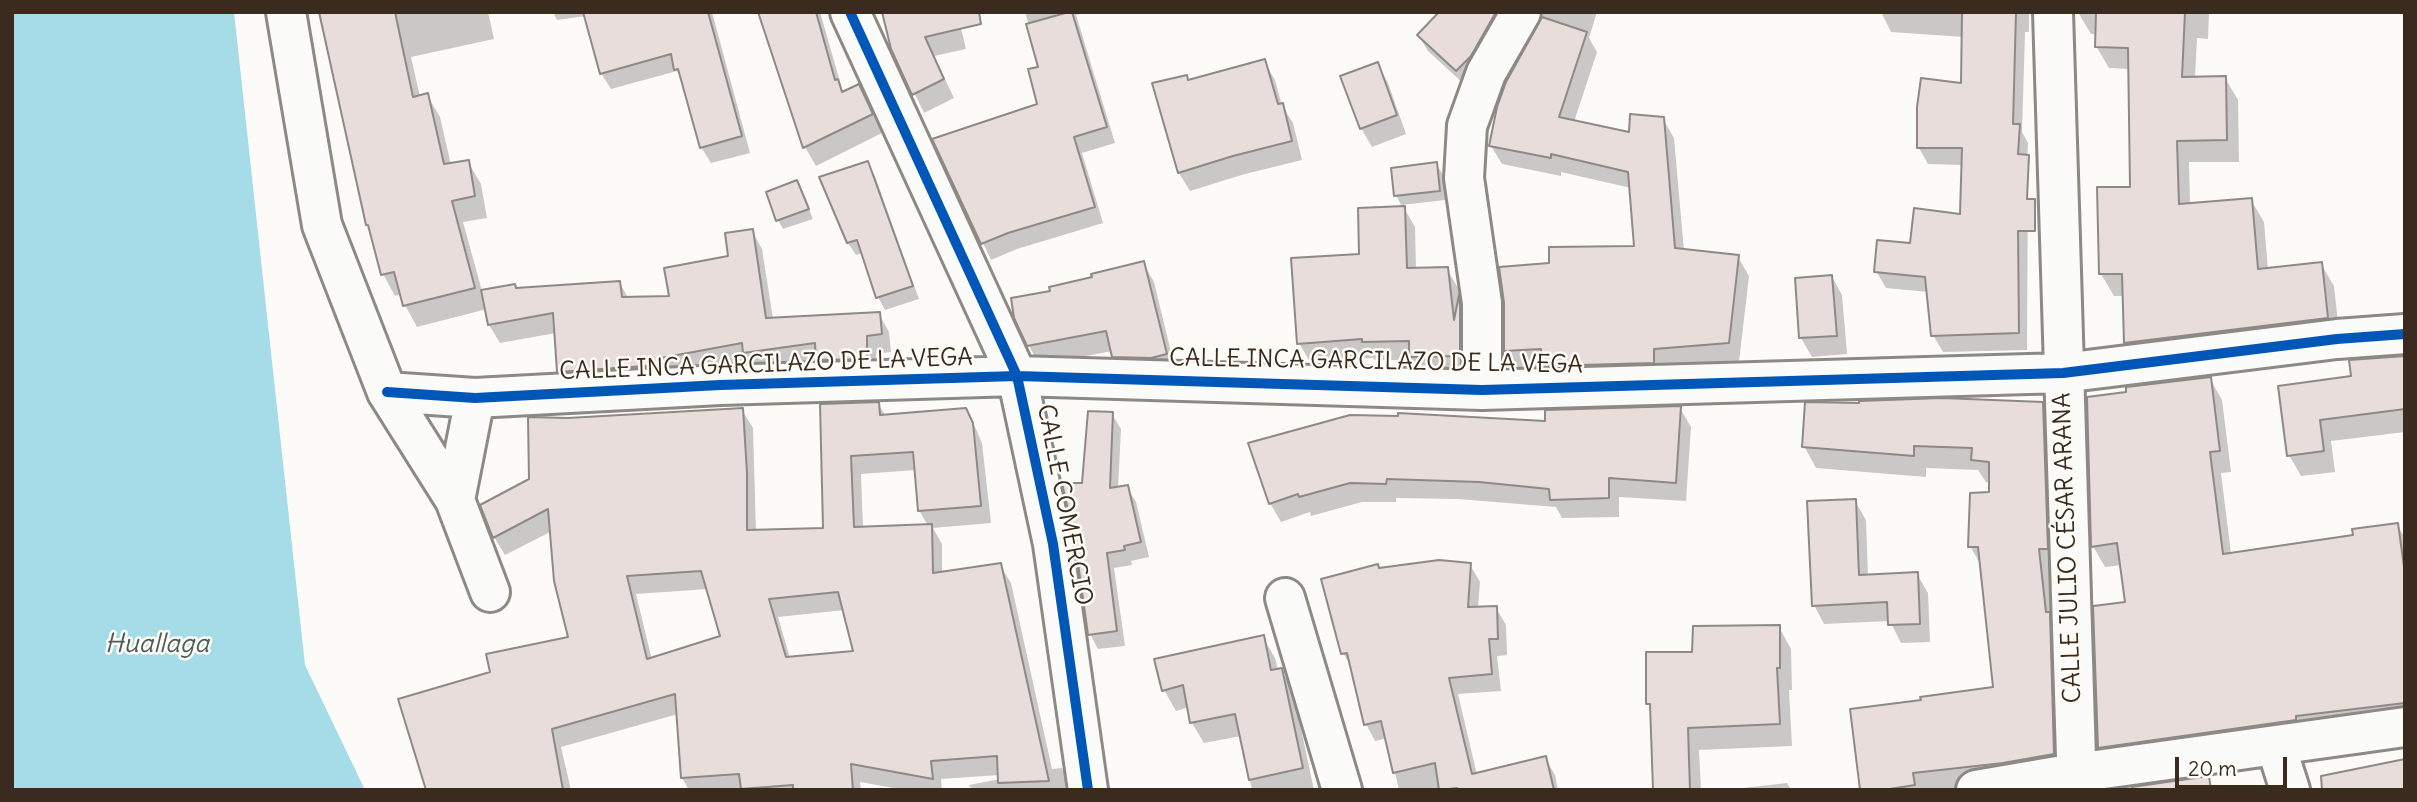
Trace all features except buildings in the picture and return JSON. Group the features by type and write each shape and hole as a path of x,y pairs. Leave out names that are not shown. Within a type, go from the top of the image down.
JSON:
{"street":[{"path":"286,12 322,225 387,392 455,500 490,592"},
{"name":"CALLE COMERCIO","path":"849,12 1017,376 1053,544 1088,790"},
{"path":"1482,390 1482,303 1464,178 1467,126 1486,73 1521,12"},
{"name":"CALLE JULIO CÉSAR ARANA","path":"2053,12 2076,781"},
{"name":"CALLE INCA GARCILAZO DE LA VEGA","path":"387,392 475,398 720,385 1017,376 1482,390 2063,373 2337,339 2405,334"},
{"path":"455,500 475,398"},
{"path":"1285,598 1342,790"},
{"path":"1976,790 2076,781 2276,746 2405,727"},
{"path":"2276,746 2290,790"}],"water":[{"name":"Huallaga","path":"12,12 234,12 305,665 365,790 12,790"}],"cycle path":[{"path":"850,12 1017,376 1053,544 1088,790"},
{"path":"387,392 475,398 720,385 1017,376 1482,390 2063,373 2337,339 2405,334"}]}
